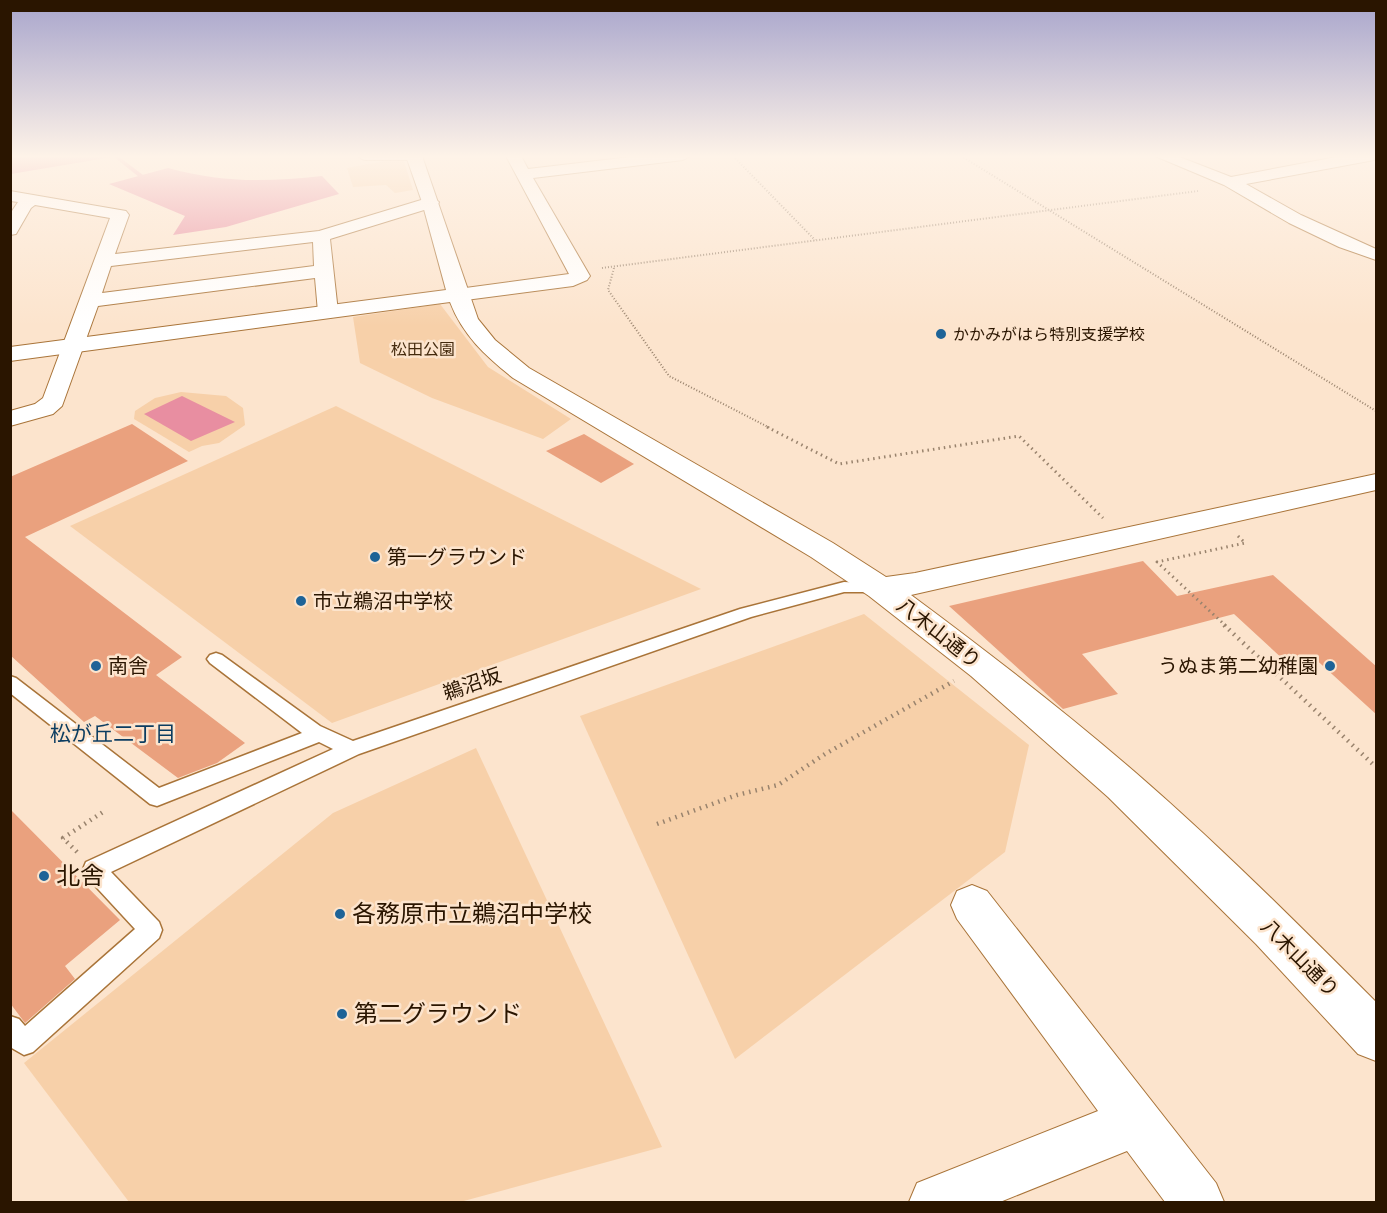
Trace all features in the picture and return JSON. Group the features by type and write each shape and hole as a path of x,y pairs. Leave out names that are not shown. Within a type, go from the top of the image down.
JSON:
{"street":[{"path":"10,230 20,213"},
{"path":"10,419 44,409 54,401 120,215 107,213"},
{"path":"104,261 321,236 397,213"},
{"name":"八木山通り","path":"434,213 458,295 468,320 488,345 521,373 822,550 880,588 980,666 1122,785 1272,929 1377,1036"},
{"path":"10,354 573,280 580,276 545,213"},
{"path":"1284,213 1345,243 1377,255"},
{"path":"321,236 328,312"},
{"path":"89,301 324,271"},
{"path":"880,588 915,584 1377,482"},
{"path":"972,905 1197,1203"},
{"path":"936,1203 1135,1122"}],"lane":[{"name":"鵜沼坂","path":"10,1028 24,1043 151,930 93,869 352,749 746,613 844,587 880,588"},
{"path":"216,659 319,734 352,749"},
{"path":"10,683 157,798 319,734"}],"path":[{"path":"788,213 815,241"},
{"path":"1022,213 614,268 608,290 669,376 839,464 1019,436 1124,538"},
{"path":"1054,213 1377,411"},
{"path":"1218,517 1245,543 1157,562 1377,767"},
{"path":"657,824 737,795 778,785 825,754 980,666"},
{"path":"63,837 103,812"}],"green space":[{"name":"松田公園","path":"440,304 488,367 571,419 543,439 432,398 360,363 353,317"},
{"path":"181,392 226,396 243,408 245,425 219,443 202,446 189,452 134,419 135,411 155,398"},
{"name":"第一グラウンド","path":"336,406 701,589 332,723 70,526"},
{"path":"864,614 1029,745 1005,852 735,1059 580,716"},
{"name":"第二グラウンド","path":"476,748 662,1147 460,1202 129,1202 24,1063 333,813"}],"shaded area":[{"path":"177,213 275,213 226,227 173,235 185,216"},
{"path":"182,396 235,422 191,441 144,414"}],"building":[{"name":"南舎","path":"132,424 188,461 25,537 182,657 156,675 245,743 217,763 178,778 95,716 84,722 10,655 10,477"},
{"path":"584,434 634,464 601,483 546,451"},
{"path":"1143,561 1177,596 1273,575 1377,667 1377,715 1311,655 1286,662 1234,614 1082,654 1118,694 1063,709 949,606"},
{"name":"北舎","path":"10,809 120,920 65,966 75,979 25,1023 10,1003"}],"place":[{"name":"かかみがはら特別支援学校","path":"941,334"},
{"name":"第一グラウンド","path":"375,557"},
{"name":"市立鵜沼中学校","path":"301,601"},
{"name":"南舎","path":"96,666"},
{"name":"うぬま第二幼稚園","path":"1330,666"},
{"name":"北舎","path":"44,876"},
{"name":"各務原市立鵜沼中学校","path":"340,914"},
{"name":"第二グラウンド","path":"342,1014"}],"district":[{"name":"松が丘二丁目","path":"113,734"}]}
